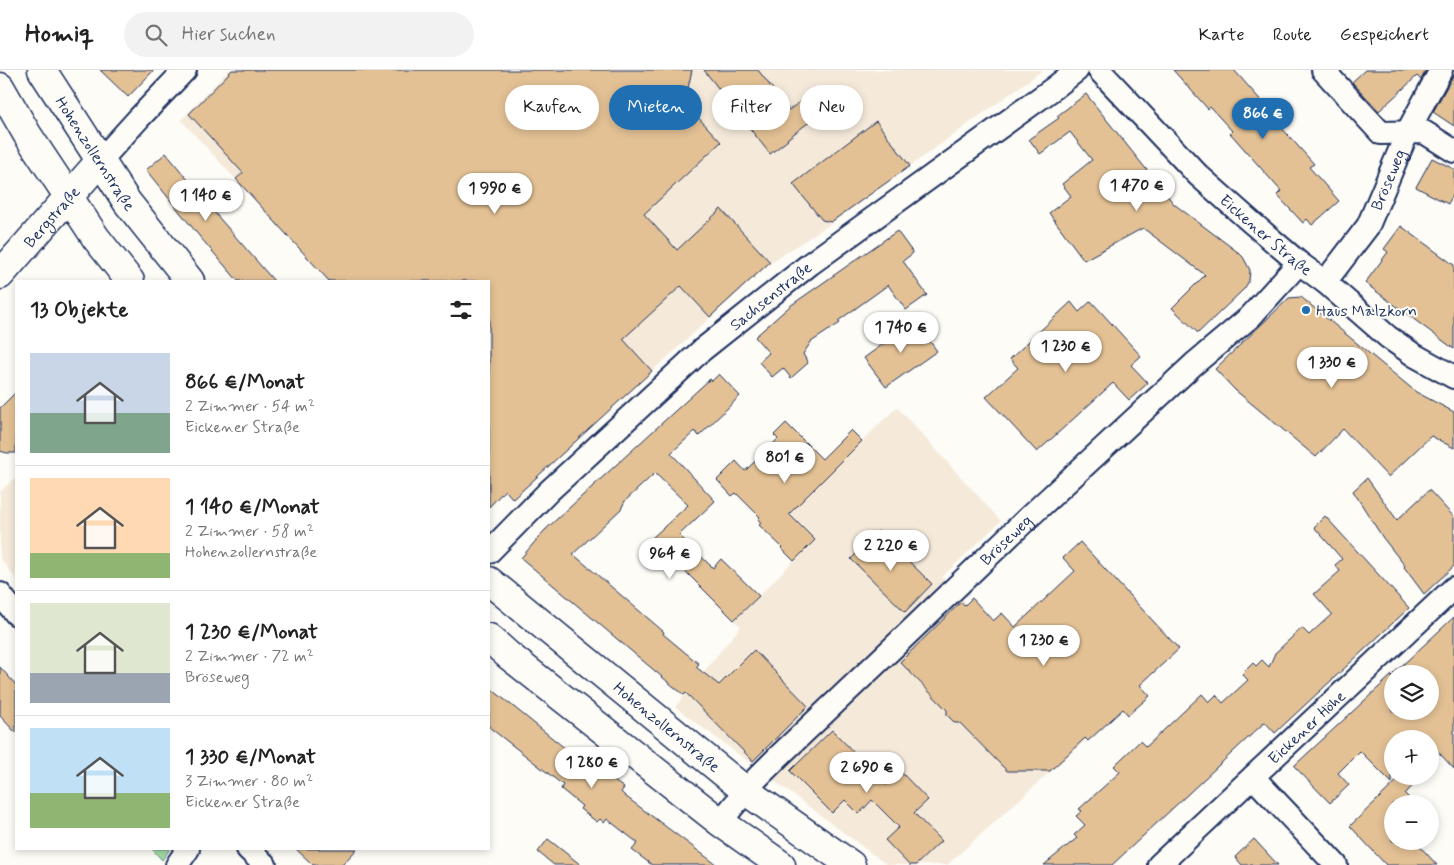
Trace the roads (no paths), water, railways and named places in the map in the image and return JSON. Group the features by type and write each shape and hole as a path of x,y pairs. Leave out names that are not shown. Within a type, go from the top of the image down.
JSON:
{"main road":[{"name":"Hohenzollernstraße","path":"42,70 126,202 189,280"},
{"path":"0,87 28,134 96,238 129,280"},
{"name":"Bergstraße","path":"0,275 100,161"},
{"name":"Hohenzollernstraße","path":"490,582 746,791 851,865"},
{"path":"490,639 720,822 781,865"}],"street":[{"name":"Bergstraße","path":"100,161 185,70"},
{"name":"Sachsenstraße","path":"490,551 549,491 702,350 810,264 1077,70"},
{"name":"Eickener Straße","path":"1098,70 1198,175 1299,263 1325,282 1388,337 1414,355 1454,377"},
{"path":"1323,70 1381,134 1408,131 1424,132 1454,151"},
{"name":"Bröseweg","path":"1325,282 1368,226 1408,131 1441,70"},
{"name":"Bröseweg","path":"720,822 780,755 1029,517 1194,364 1250,317 1299,263"},
{"name":"Eickener Höhe","path":"1159,865 1454,588"},
{"path":"0,594 15,613"},
{"path":"1253,777 1336,865"},
{"path":"177,865 187,850"},
{"path":"249,850 266,865"}],"place":[{"name":"Haus Malzkorn","path":"1306,310"}]}
